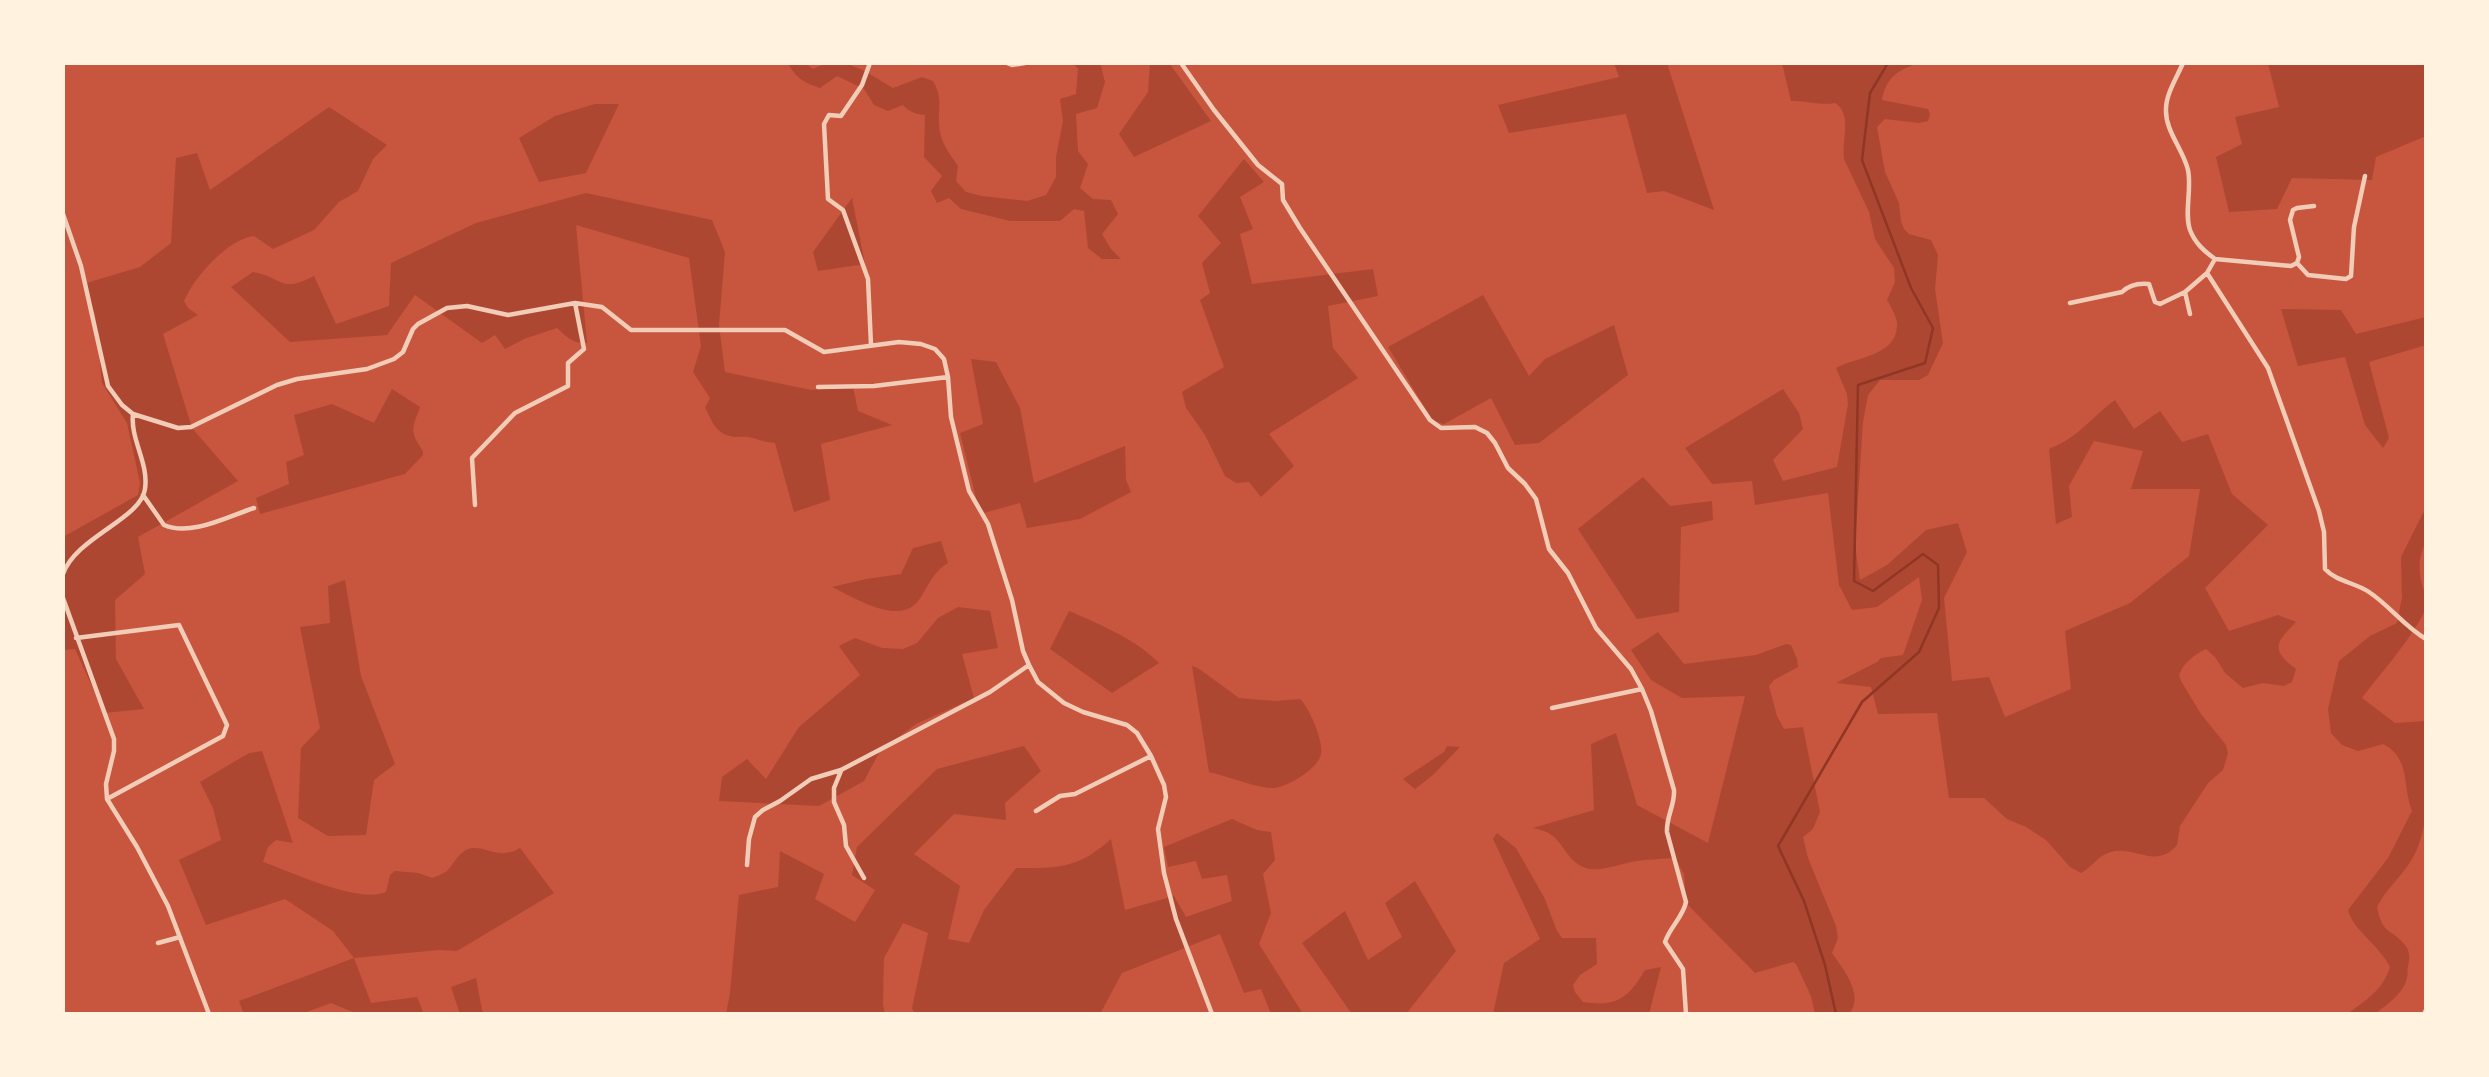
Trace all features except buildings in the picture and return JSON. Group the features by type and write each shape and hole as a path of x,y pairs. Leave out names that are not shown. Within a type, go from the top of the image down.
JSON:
{"street":[{"path":"870,63 862,85 841,116 829,116 824,124 828,199 843,211 868,279 871,345"},
{"path":"1007,63 1025,63"},
{"path":"1181,63 1258,165 1282,184 1283,200 1300,228 1430,420 1441,428 1475,427 1496,443 1508,468 1536,499 1549,549 1568,573 1596,628 1631,669 1642,689 1674,790 1675,803 1667,824 1667,832 1686,902 1684,911 1668,933 1665,942 1682,969 1686,1014"},
{"path":"2183,63 2165,111 2168,125 2185,158 2189,174 2189,228 2199,247 2215,259 2291,266 2297,263 2299,257 2291,215 2297,208 2314,206"},
{"path":"2297,263 2308,275 2346,279 2351,276 2354,227 2365,176"},
{"path":"63,214 81,266 108,386 122,405 133,414 178,428 191,427 276,385 297,379 367,369 394,359 403,352 418,324 447,308 467,306 508,315 575,303 601,307 631,330 785,330 824,352 910,343 935,349 944,359 951,417 969,491 988,524 1029,665 1038,682 1064,704 1127,725 1136,733 1151,756 1164,785 1166,797 1158,829 1168,895 1212,1014"},
{"path":"2070,303 2122,292 2127,287 2149,284 2157,304 2185,292 2207,272 2215,259"},
{"path":"2207,272 2272,377 2319,511 2324,532 2325,569 2333,578 2369,592 2394,612 2407,628 2426,639"},
{"path":"2185,292 2190,314"},
{"path":"475,505 472,458 515,413 568,386 568,363 583,349 575,303"},
{"path":"818,387 874,386 948,377"},
{"path":"63,574 73,556 87,542 128,513 143,495 145,480 132,424 133,414"},
{"path":"143,495 164,525 169,527 192,528 254,508"},
{"path":"63,598 114,739 114,751 106,784 107,799 168,906 209,1014"},
{"path":"76,638 179,625 227,725 223,736 107,799"},
{"path":"747,865 749,839 755,817 811,779 841,770 990,692 1029,665"},
{"path":"1552,708 1642,689"},
{"path":"1037,811 1060,796 1075,794 1151,756"},
{"path":"841,770 834,788 834,802 845,825 846,846 864,878"},
{"path":"158,943 180,937"}],"shaded area":[{"path":"788,63 805,63 813,69 835,63 845,64 864,71 893,88 922,77 933,81 939,97 941,137 958,166 956,181 966,192 1027,201 1046,195 1056,177 1056,157 1063,121 1060,99 1076,94 1078,69 1073,63 1100,63 1105,82 1097,108 1076,114 1078,151 1088,164 1080,188 1093,199 1111,200 1118,214 1102,234 1121,259 1102,259 1088,248 1084,211 1074,209 1060,221 1010,221 961,209 949,198 937,203 931,191 942,176 924,157 925,115 913,112 903,105 888,111 874,105 864,89 837,76 820,88 814,86 797,76"},
{"path":"1150,63 1169,63 1211,121 1134,157 1119,134 1148,92"},
{"path":"1614,63 1667,63 1714,210 1664,191 1647,193 1626,114 1509,133 1498,105 1619,77"},
{"path":"1782,63 1919,63 1905,68 1890,80 1882,100 1928,109 1928,121 1919,123 1885,119 1877,127 1885,172 1899,203 1904,229 1909,234 1931,240 1938,255 1935,289 1943,343 1928,375 1919,380 1880,380 1868,395 1863,422 1855,545 1860,580 1887,565 1926,530 1958,523 1967,552 1944,598 1952,681 1989,677 2005,717 2071,689 2065,631 2130,603 2189,556 2200,489 2131,489 2143,451 2094,441 2069,486 2072,517 2056,524 2049,449 2077,433 2115,400 2134,429 2160,411 2182,442 2208,434 2232,494 2268,525 2205,588 2229,631 2278,615 2296,622 2281,640 2279,651 2296,669 2292,682 2284,686 2263,683 2243,688 2225,673 2206,649 2184,666 2179,675 2181,681 2201,714 2226,745 2228,753 2223,770 2208,783 2180,826 2177,845 2169,852 2160,856 2126,851 2108,853 2081,873 2070,867 2046,840 2007,819 1984,798 1949,798 1937,713 1878,714 1871,687 1836,683 1881,658 1903,655 1922,600 1919,577 1877,607 1852,610 1839,585 1828,493 1755,505 1752,481 1712,484 1685,448 1783,389 1799,413 1803,429 1773,460 1783,481 1837,467 1848,404 1847,394 1836,368 1883,350 1895,336 1896,320 1887,300 1895,282 1894,268 1875,239 1869,212 1844,159 1844,114 1835,103 1791,101"},
{"path":"2268,63 2426,63 2426,136 2376,157 2372,180 2292,178 2277,209 2229,212 2216,157 2242,144 2235,117 2279,107"},
{"path":"595,104 619,104 586,173 539,182 519,138 555,116"},
{"path":"329,107 387,145 373,159 358,191 339,202 314,230 273,249 254,236 233,244 204,271 184,301 188,308 198,315 163,334 192,428 238,481 138,537 145,574 115,600 116,659 144,709 104,713 75,649 63,650 63,537 138,495 140,483 127,423 102,383 95,314 83,284 140,267 171,243 176,158 197,153 210,190"},
{"path":"1244,159 1264,182 1240,197 1253,229 1240,234 1252,284 1373,269 1378,296 1328,306 1333,348 1358,378 1269,434 1294,466 1261,497 1249,482 1236,483 1225,476 1205,435 1186,408 1182,392 1224,367 1200,300 1210,293 1202,263 1221,243 1198,216"},
{"path":"586,193 712,220 725,252 719,325 725,372 811,390 853,387 858,411 892,425 821,444 830,500 794,512 775,443 725,434 717,429 712,421 705,408 710,398 693,372 701,346 689,258 576,225 587,343 574,341 557,328 524,339 505,349 495,335 482,343 415,295 387,335 290,342 231,287 253,272 288,284 314,276 336,324 389,306 391,263 476,223"},
{"path":"852,198 865,264 818,271 813,252"},
{"path":"1483,295 1529,376 1545,359 1614,325 1628,375 1539,443 1515,445 1491,398 1444,424 1433,421 1388,347"},
{"path":"2281,309 2341,310 2356,334 2426,317 2426,345 2369,362 2389,438 2383,448 2365,425 2345,357 2298,366"},
{"path":"971,359 996,362 1020,408 1034,483 1125,446 1126,480 1131,492 1080,519 1027,528 1020,503 980,514 960,433 983,424"},
{"path":"392,389 420,407 413,430 423,455 405,474 260,514 256,498 289,484 286,462 304,455 294,415 332,404 374,423"},
{"path":"1643,477 1670,506 1712,501 1713,520 1681,527 1679,612 1637,619 1578,529"},
{"path":"2426,511 2427,535 2420,559 2425,610 2405,643 2362,698 2395,723 2426,721 2426,810 2419,844 2404,871 2377,907 2382,923 2408,950 2406,983 2389,1003 2375,1014 2347,1014 2378,988 2390,967 2355,924 2348,910 2388,858 2412,811 2398,757 2383,744 2358,751 2342,745 2331,733 2328,709 2339,661 2370,636 2397,623 2402,597 2401,557"},
{"path":"941,541 948,563 936,573 913,606 891,611 878,608 832,587 901,574 913,548"},
{"path":"345,580 361,676 395,764 374,780 366,835 328,836 298,818 301,748 320,728 300,627 330,623 328,586"},
{"path":"958,607 990,611 998,648 962,654 974,698 916,724 880,751 864,781 819,806 719,801 722,777 747,759 766,779 799,727 860,675 839,646 855,638 882,648 903,649 917,643 938,618"},
{"path":"1069,611 1128,639 1159,663 1112,693 1050,649"},
{"path":"1658,632 1684,664 1756,655 1786,644 1791,645 1798,667 1774,680 1769,686 1777,716 1784,729 1803,727 1820,812 1813,829 1803,837 1808,858 1836,926 1838,938 1832,953 1854,991 1855,999 1849,1014 1815,1014 1811,996 1793,962 1755,973 1686,903 1684,874 1675,858 1642,860 1602,869 1589,869 1570,857 1551,835 1533,828 1594,810 1591,744 1616,733 1637,805 1708,843 1745,696 1682,698 1651,680 1631,650"},
{"path":"1192,666 1239,698 1275,701 1300,699 1318,733 1321,749 1319,760 1294,781 1273,788 1209,772"},
{"path":"1024,746 1041,771 1005,803 1006,820 954,814 914,854 960,886 948,939 969,943 984,910 1016,868 1067,865 1088,856 1111,839 1125,910 1174,896 1186,917 1232,901 1227,875 1202,879 1196,861 1168,867 1164,847 1232,819 1257,830 1271,832 1275,860 1263,874 1271,913 1259,944 1303,1014 1271,1014 1261,989 1244,993 1220,934 1122,973 1100,1014 915,1014 912,1008 928,933 903,923 884,958 885,1014 726,1014 739,895 778,887 780,851 824,874 815,899 855,922 875,890 852,875 857,847 937,769"},
{"path":"1447,746 1460,747 1415,789 1403,779 1444,752"},
{"path":"262,751 293,843 276,840 268,847 263,862 342,890 374,895 386,892 390,875 395,871 418,873 432,878 447,871 466,850 479,848 504,853 520,848 554,893 457,951 439,950 354,958 333,931 285,899 206,925 179,860 221,840 213,808 200,782 249,753"},
{"path":"1497,833 1516,848 1545,899 1562,938 1596,938 1597,964 1580,975 1573,985 1583,1002 1604,1003 1620,999 1633,988 1645,970 1661,967 1649,1014 1493,1014 1504,963 1540,939 1493,839"},
{"path":"1415,881 1456,951 1406,1014 1352,1014 1302,943 1345,911 1368,960 1402,937 1385,903"},
{"path":"354,958 371,1003 417,997 424,1014 358,1014 331,1003 301,1014 244,1014 239,1001"},
{"path":"476,978 485,1014 460,1014 451,987"}],"waterway":[{"path":"1836,1014 1825,965 1804,901 1778,846 1862,702 1919,652 1939,608 1938,565 1923,554 1873,591 1854,581 1858,385 1925,363 1933,328 1911,288 1862,160 1870,93 1888,63"}]}
